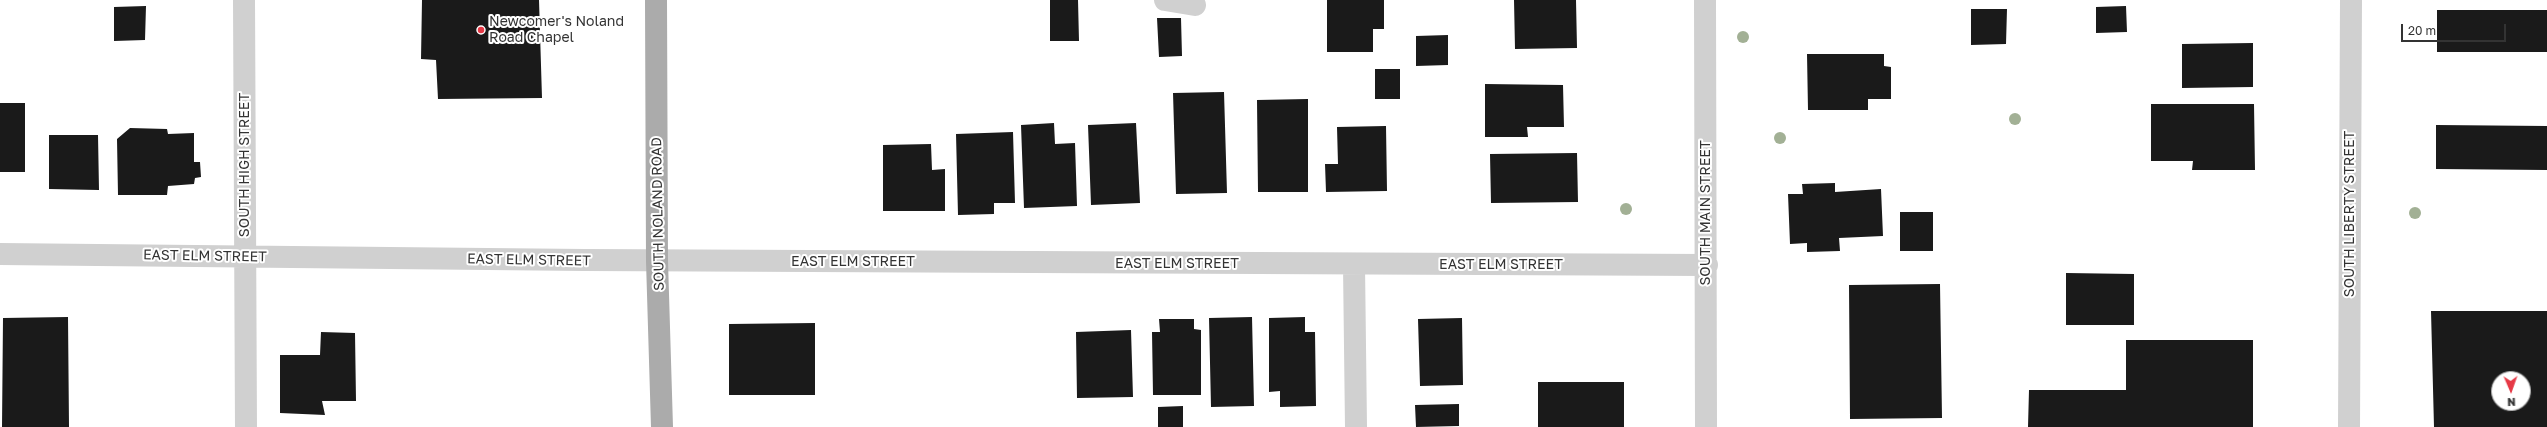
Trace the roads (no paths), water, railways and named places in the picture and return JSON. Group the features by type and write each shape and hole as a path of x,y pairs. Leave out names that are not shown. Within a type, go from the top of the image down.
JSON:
{"main road":[{"name":"SOUTH NOLAND ROAD","path":"656,0 658,261 662,427"}],"street":[{"name":"SOUTH HIGH STREET","path":"244,0 246,427"},
{"path":"1165,0 1195,6"},
{"name":"SOUTH MAIN STREET","path":"1705,0 1707,265 1706,427"},
{"name":"SOUTH LIBERTY STREET","path":"2349,427 2352,0"},
{"name":"EAST ELM STREET","path":"0,254 658,261 1707,265"},
{"path":"1354,264 1356,427"}],"place":[{"name":"Newcomer's Noland Road Chapel","path":"481,30"}]}
